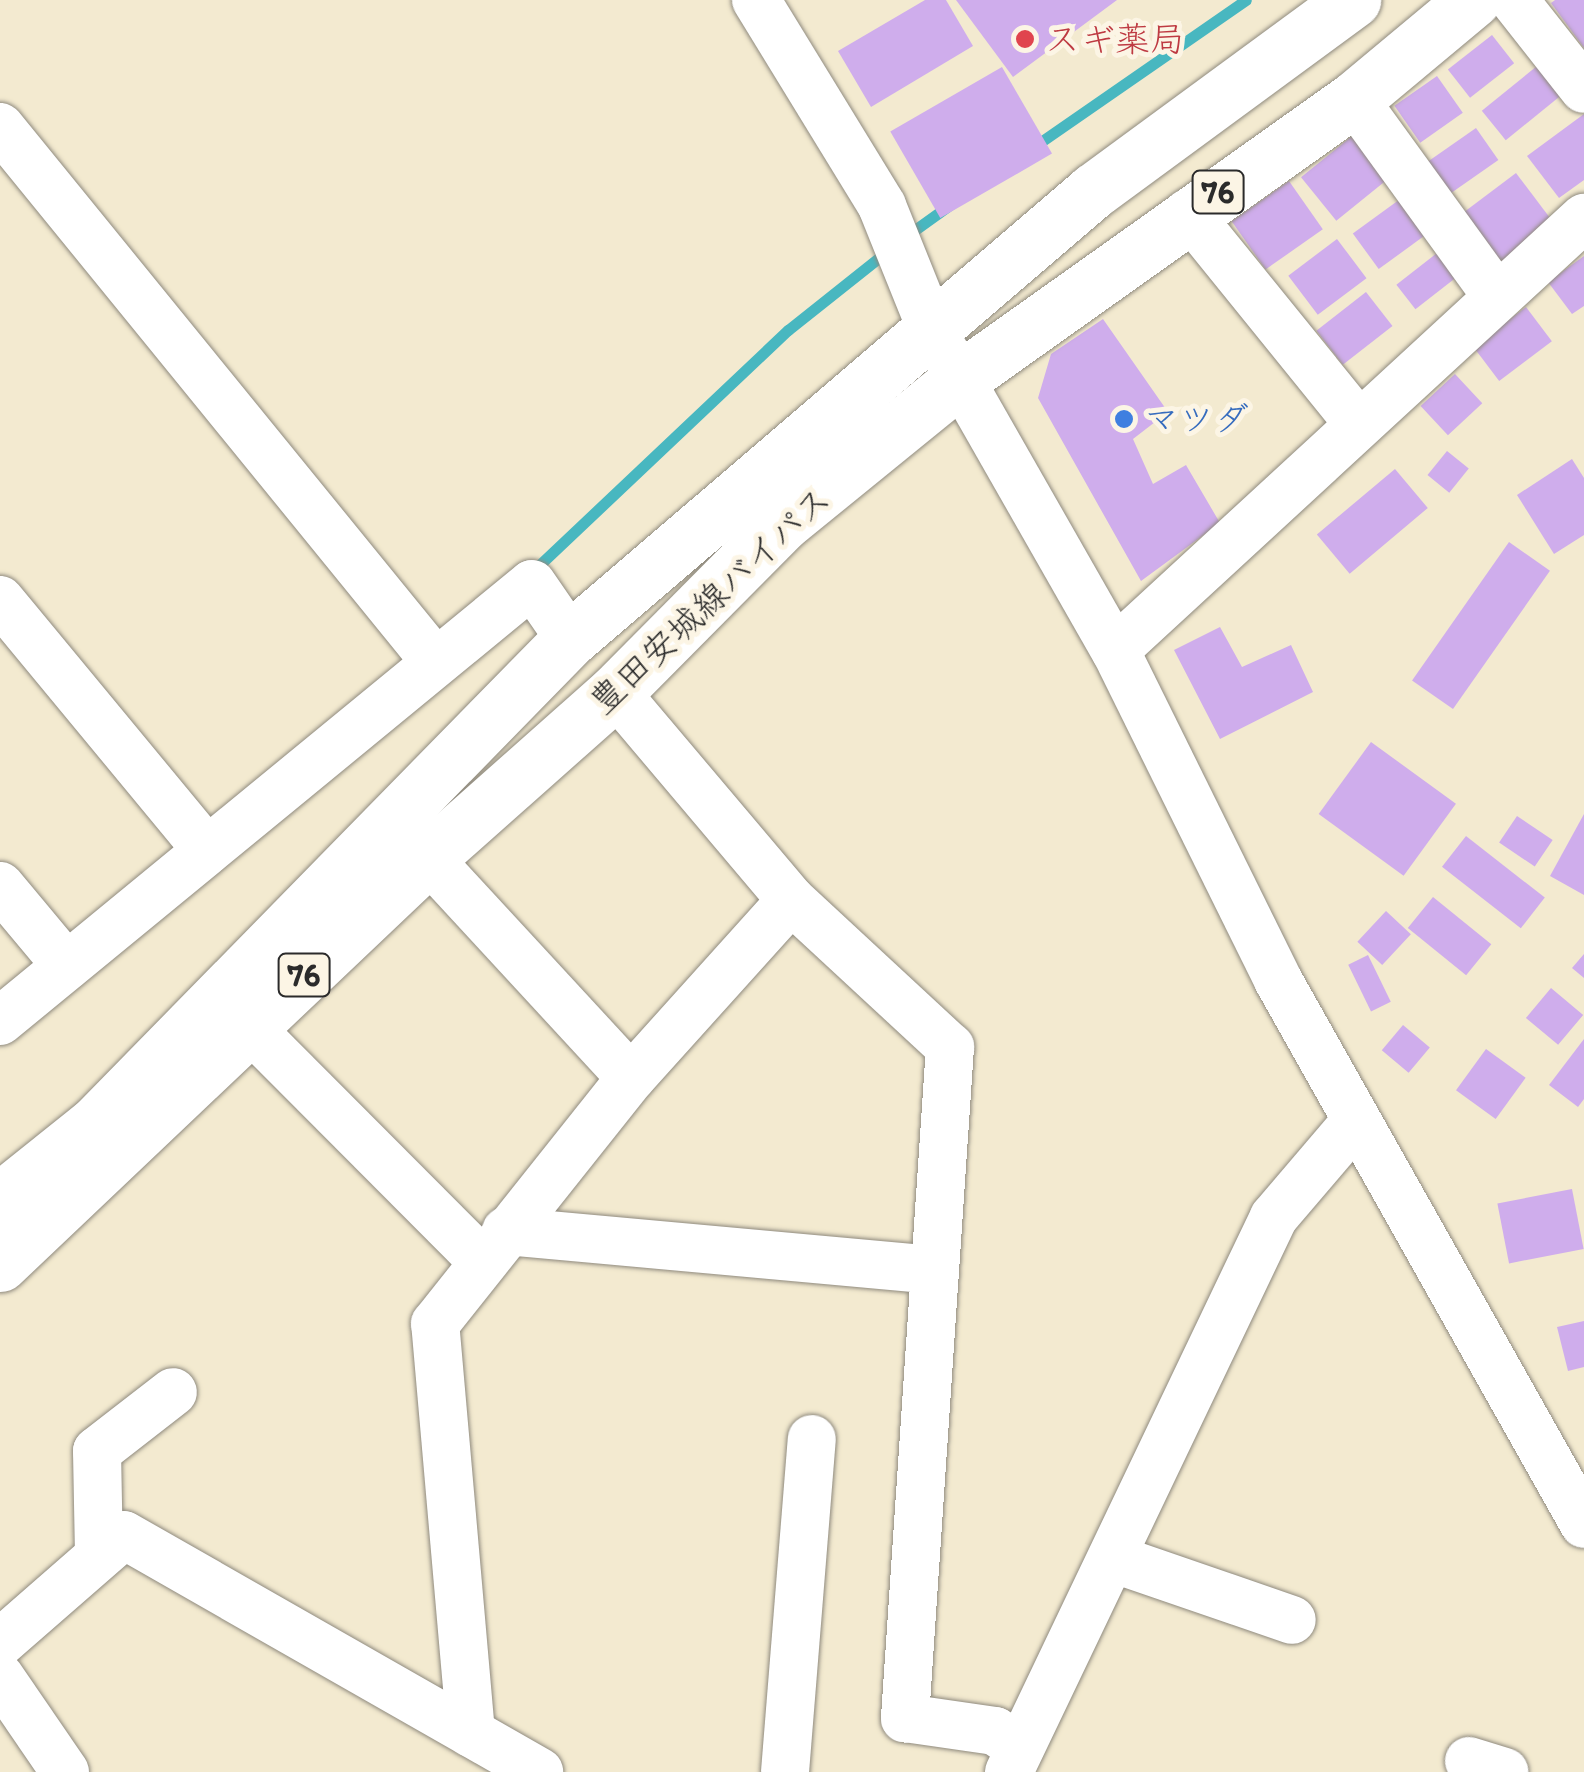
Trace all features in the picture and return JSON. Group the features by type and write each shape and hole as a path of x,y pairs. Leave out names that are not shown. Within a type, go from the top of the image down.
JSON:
{"main road":[{"name":"豊田安城線バイパス","path":"0,1200 95,1124 570,639 1093,190 1353,0"},
{"name":"豊田安城線バイパス","path":"0,1264 428,858 614,692 784,522 960,379 1188,213 1354,99 1472,0"}],"street":[{"path":"756,0 882,206 931,328 1115,650 1278,980 1584,1524"},
{"path":"1514,0 1584,89"},
{"path":"1354,99 1495,294"},
{"path":"0,127 434,660"},
{"path":"1188,213 1358,422"},
{"path":"1115,650 1495,294 1584,218"},
{"path":"0,1021 434,660 532,584 570,639"},
{"path":"0,600 207,850"},
{"path":"614,692 791,900 950,1047 905,1718 995,1731 1014,1760"},
{"path":"428,858 631,1078"},
{"path":"0,886 67,966"},
{"path":"471,1733 435,1324 493,1246 631,1078 791,900"},
{"path":"249,1027 493,1246 934,1270"},
{"path":"1014,1760 1274,1216 1356,1121"},
{"path":"100,1556 97,1451 172,1392"},
{"path":"785,1772 812,1439"},
{"path":"0,1643 124,1535 539,1772"},
{"path":"1112,1558 1292,1620"},
{"path":"0,1677 65,1772"},
{"path":"0,1733 28,1772"}],"building":[{"path":"925,0 946,0 973,46 871,107 838,51"},
{"name":"スギ薬局","path":"956,0 1117,0 1013,77"},
{"path":"1584,0 1584,48 1551,3"},
{"path":"1492,35 1514,63 1470,98 1448,69"},
{"path":"1537,66 1561,96 1506,140 1482,111"},
{"path":"1002,67 1052,154 940,218 890,132"},
{"path":"1437,76 1463,113 1420,143 1394,106"},
{"path":"1584,114 1584,180 1559,198 1527,156"},
{"path":"1476,128 1498,160 1450,194 1428,162"},
{"path":"1357,132 1392,176 1336,221 1301,177"},
{"path":"1516,173 1555,224 1501,264 1462,213"},
{"path":"1289,181 1323,229 1266,269 1232,221"},
{"path":"1403,197 1429,233 1379,269 1353,233"},
{"path":"1337,239 1366,278 1318,315 1288,276"},
{"path":"1446,246 1465,270 1415,309 1396,285"},
{"path":"1584,256 1584,306 1572,314 1548,282"},
{"path":"1366,292 1392,326 1343,365 1316,331"},
{"path":"1526,307 1552,341 1499,381 1473,347"},
{"path":"1103,319 1168,412 1133,439 1153,484 1186,465 1220,523 1141,581 1038,398 1051,354"},
{"path":"1455,374 1482,403 1448,435 1421,406"},
{"path":"1447,451 1469,469 1449,493 1427,475"},
{"path":"1572,459 1584,478 1584,535 1554,554 1517,495"},
{"path":"1395,469 1428,508 1350,574 1317,535"},
{"path":"1509,542 1550,571 1453,709 1412,680"},
{"path":"1220,627 1242,667 1291,645 1313,692 1220,739 1174,650"},
{"path":"1371,742 1456,804 1404,876 1319,814"},
{"path":"1584,814 1584,895 1550,876"},
{"path":"1517,816 1553,840 1535,867 1499,843"},
{"path":"1466,836 1545,898 1521,928 1442,867"},
{"path":"1433,897 1491,944 1466,975 1408,928"},
{"path":"1386,911 1411,934 1382,965 1357,942"},
{"path":"1584,954 1584,978 1572,968"},
{"path":"1368,955 1391,1002 1371,1011 1348,965"},
{"path":"1551,988 1583,1015 1558,1045 1526,1018"},
{"path":"1403,1025 1430,1047 1409,1073 1382,1050"},
{"path":"1584,1039 1584,1099 1578,1107 1549,1085"},
{"path":"1486,1049 1526,1078 1496,1119 1456,1090"},
{"path":"1572,1189 1584,1249 1509,1263 1497,1204"},
{"path":"1584,1321 1584,1367 1568,1371 1557,1327"}],"waterway":[{"path":"1032,148 1246,0"},
{"path":"905,237 951,204"},
{"path":"533,571 788,330 886,252"}],"place":[{"name":"スギ薬局","path":"1025,39"},
{"name":"マツダ","path":"1124,419"}]}
